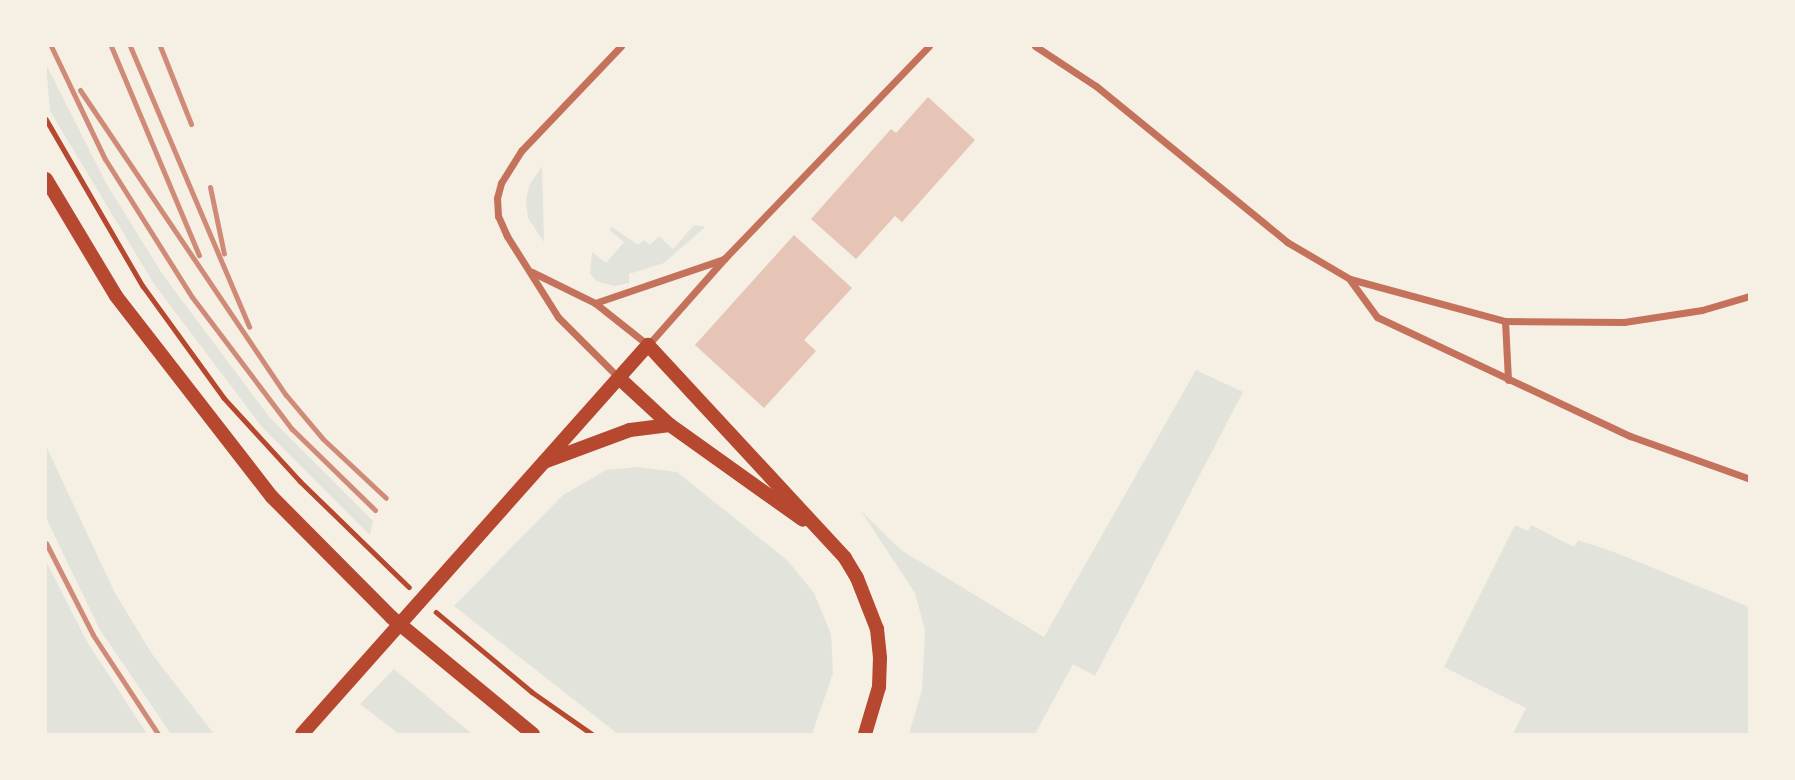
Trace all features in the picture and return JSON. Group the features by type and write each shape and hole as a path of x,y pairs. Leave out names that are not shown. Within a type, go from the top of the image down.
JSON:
{"main road":[{"path":"46,180 116,296 173,375 312,540 461,680 533,734"},
{"path":"302,734 648,345 824,536 857,578 877,629 878,687 864,734"},
{"path":"619,377 670,425 824,536"},
{"path":"541,463 630,430 670,425"}],"street":[{"path":"619,377 558,317 498,216 501,183 521,151 621,46"},
{"path":"532,272 595,303 648,345 725,258 929,46"},
{"path":"1035,46 1096,86 1287,242 1350,279 1505,321 1624,322 1702,310 1749,296"},
{"path":"595,303 725,258"},
{"path":"1350,279 1377,317 1630,436 1749,479"},
{"path":"1505,321 1508,380"}],"path":[{"path":"46,119 112,237 185,344 260,438 331,511"},
{"path":"489,655 592,734"}],"shaded area":[{"path":"46,64 106,183 163,275 270,418 373,521 370,535 262,427 154,284 50,111"},
{"path":"542,166 544,242 528,218 526,201 529,186"},
{"path":"694,225 705,227 664,263 629,274 629,283 614,286 596,281 590,273 592,252 606,263 624,242 609,230 612,227 638,245 644,240 650,245 659,236 673,249"},
{"path":"1196,370 1243,392 1095,676 1073,664 1035,734 909,734 922,690 925,630 915,593 861,511 901,550 1044,637"},
{"path":"46,446 115,593 152,654 214,734 171,734 100,630 46,518"},
{"path":"638,467 677,472 788,561 814,593 831,634 833,673 812,734 618,734 454,606 563,495 606,470"},
{"path":"1515,525 1528,531 1531,525 1574,547 1578,540 1614,552 1749,607 1749,734 1513,734 1526,708 1444,667"},
{"path":"46,561 86,640 147,734 46,734"},
{"path":"394,669 472,734 399,734 360,704"}],"building":[{"path":"928,97 975,140 902,222 895,216 856,259 811,219 891,129 896,133"},
{"path":"794,235 852,288 804,340 816,351 764,408 695,345"}],"railway":[{"path":"51,46 105,159 192,297 292,429 375,510"},
{"path":"111,46 199,255"},
{"path":"130,46 249,327"},
{"path":"160,46 191,124"},
{"path":"80,90 286,395 323,439 386,498"},
{"path":"210,187 224,254"},
{"path":"46,543 93,635 158,734"}]}
